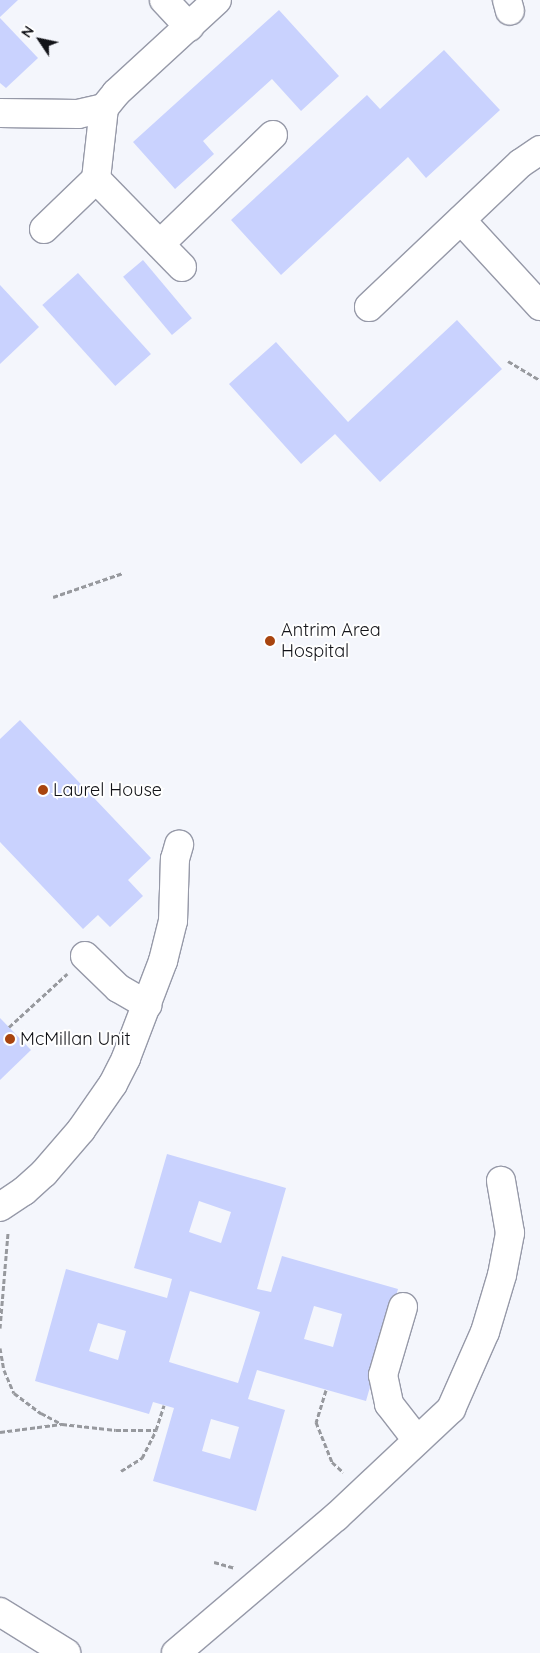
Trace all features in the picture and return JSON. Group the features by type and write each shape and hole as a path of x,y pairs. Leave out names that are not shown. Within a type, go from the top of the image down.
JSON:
{"lane":[{"path":"164,0 189,27"},
{"path":"44,229 96,179 104,108 116,93 217,0"},
{"path":"0,113 78,114 104,108"},
{"path":"160,244 273,135"},
{"path":"369,307 521,163 540,150"},
{"path":"96,179 182,266"},
{"path":"461,220 540,306"},
{"path":"1,1207 24,1191 44,1173 97,1109 113,1084 126,1058 163,961 173,921 175,860 179,845"},
{"path":"85,956 118,988 147,1005"},
{"path":"176,1653 364,1491 451,1409 485,1332 502,1276 510,1232 500,1182"},
{"path":"403,1307 383,1375 389,1404 417,1440"},
{"path":"0,1612 66,1653"}],"path":[{"path":"508,360 540,380"},
{"path":"52,598 123,573"},
{"path":"9,1027 85,956"},
{"path":"0,1328 9,1237 1,1207"},
{"path":"0,1348 4,1370 14,1393 41,1413 62,1424"},
{"path":"326,1390 316,1422 332,1462 364,1491"},
{"path":"121,1471 142,1458 156,1430 164,1405"},
{"path":"0,1432 62,1424 116,1430 156,1430"}],"building":[{"path":"0,0 18,0 0,17"},
{"path":"279,10 339,76 301,111 272,79 203,141 214,154 175,189 133,142"},
{"path":"0,18 38,58 6,88 0,83"},
{"path":"444,50 500,110 426,178 408,157 281,275 231,220 367,95 380,109"},
{"path":"143,260 192,318 172,335 123,277"},
{"path":"78,273 151,354 115,386 42,305"},
{"path":"0,285 39,327 0,364"},
{"path":"457,320 502,369 380,482 335,434 301,464 229,384 276,342 348,422"},
{"name":"Laurel House","path":"20,720 151,858 128,880 143,896 110,927 98,915 83,929 0,842 0,739"},
{"name":"McMillan Unit","path":"0,1018 31,1050 0,1080"},
{"path":"167,1154 286,1188 257,1289 271,1292 282,1256 398,1289 366,1401 257,1370 248,1399 285,1410 256,1511 153,1481 174,1408 153,1402 149,1414 35,1381 66,1269 167,1298 172,1279 134,1268","holes":["199,1201 231,1212 221,1243 189,1232","190,1291 260,1312 238,1383 169,1362","314,1306 342,1314 333,1347 304,1339","98,1323 126,1331 118,1360 89,1351","211,1419 239,1427 230,1459 202,1451"]}],"place":[{"name":"Antrim Area Hospital","path":"270,641"},
{"name":"Laurel House","path":"43,790"},
{"name":"McMillan Unit","path":"10,1039"}]}
